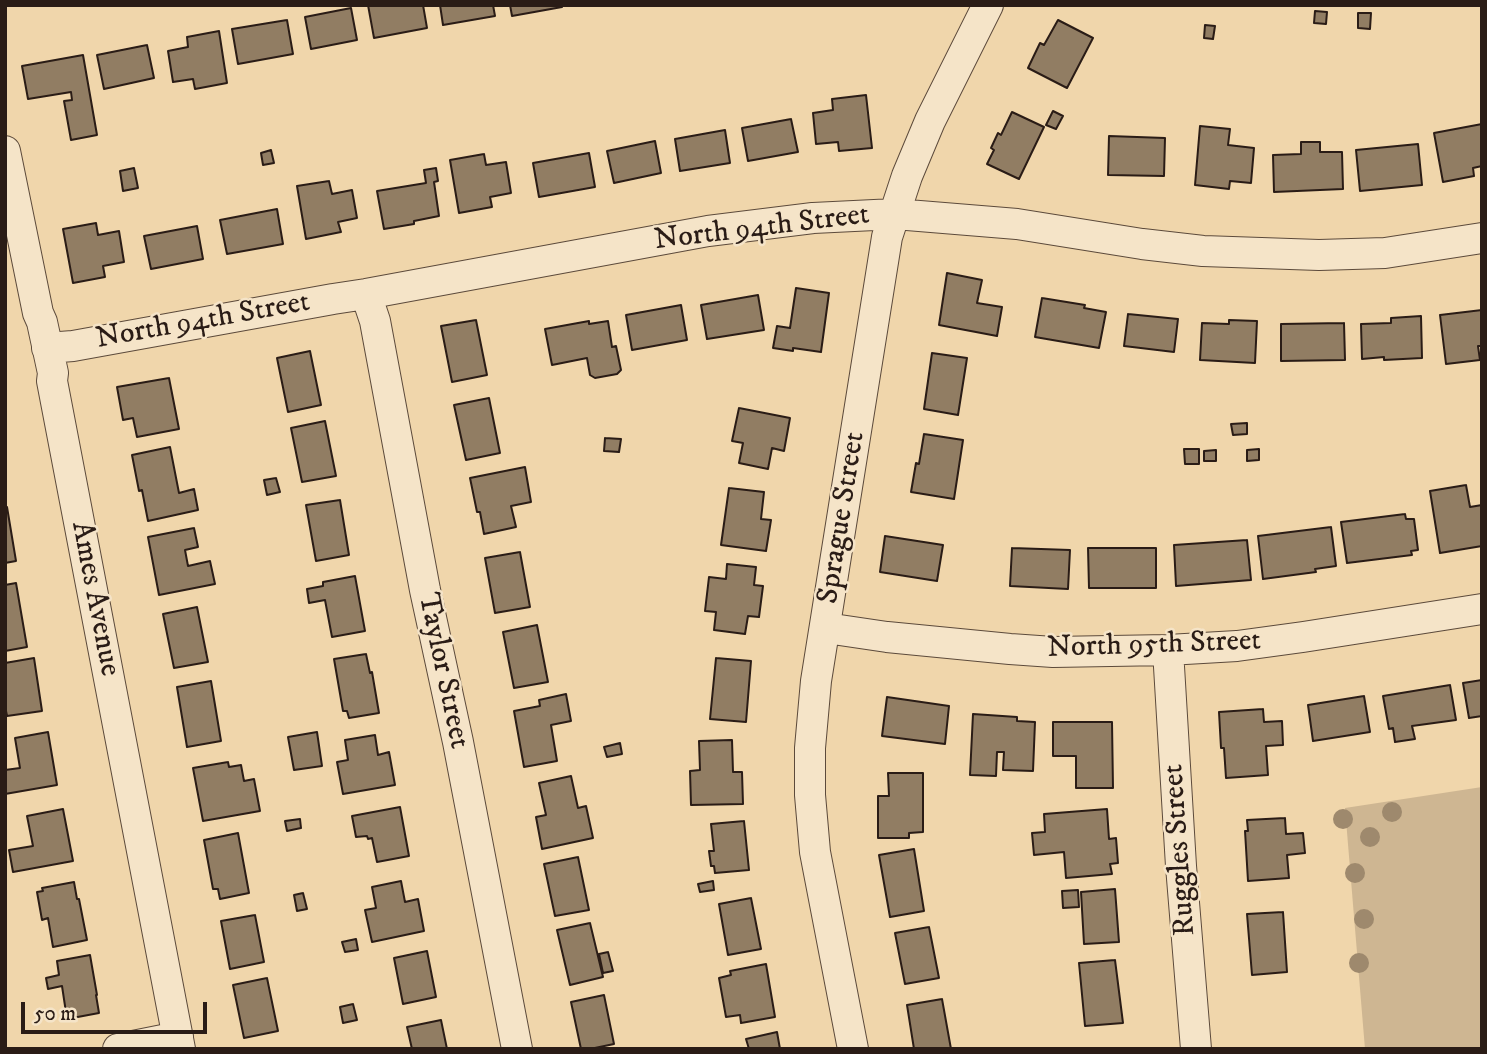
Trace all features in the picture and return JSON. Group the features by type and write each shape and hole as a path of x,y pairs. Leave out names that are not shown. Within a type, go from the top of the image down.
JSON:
{"street":[{"name":"Sprague Street","path":"853,1049 815,852 810,795 810,748 816,681 887,237 907,176 930,121 988,5"},
{"name":"Ames Avenue","path":"5,151 53,373 52,381 179,1043"},
{"name":"North 94th Street","path":"47,348 74,346 708,231 813,218 895,214 1017,224 1191,249 1319,255 1385,253 1482,238"},
{"name":"Taylor Street","path":"366,294 375,321 425,590 458,742 517,1049"},
{"name":"North 95th Street","path":"825,628 887,637 1053,652 1168,650 1237,646 1482,610"},
{"name":"Ruggles Street","path":"1168,650 1181,866 1196,1049"},
{"path":"118,1049 179,1043"}],"shaded area":[{"path":"1482,787 1482,1049 1365,1049 1345,808"}],"building":[{"path":"368,5 423,5 427,28 374,38"},
{"path":"440,5 493,5 495,16 443,25"},
{"path":"510,5 562,5 562,7 512,16"},
{"path":"351,8 357,40 311,49 305,17"},
{"path":"1315,11 1327,12 1326,24 1314,23"},
{"path":"1358,13 1371,13 1370,29 1358,28"},
{"path":"287,20 293,54 238,64 232,29"},
{"path":"1058,20 1093,38 1067,88 1028,68 1040,43 1044,45"},
{"path":"1205,25 1215,26 1213,39 1204,38"},
{"path":"219,31 227,83 195,89 193,79 173,82 168,51 188,47 187,37"},
{"path":"147,45 154,78 104,89 97,55"},
{"path":"83,55 97,135 71,140 64,101 72,100 71,92 28,99 22,66"},
{"path":"866,95 872,148 839,151 838,142 816,144 813,113 833,110 832,99"},
{"path":"1053,111 1063,116 1056,129 1046,125"},
{"path":"1012,112 1044,127 1019,179 987,164 998,133 1001,135"},
{"path":"791,119 798,152 748,161 742,128"},
{"path":"1482,124 1482,166 1473,168 1474,176 1443,182 1434,133"},
{"path":"1200,126 1230,129 1228,145 1254,148 1251,183 1230,181 1229,189 1195,185"},
{"path":"725,130 730,163 680,171 675,139"},
{"path":"1109,136 1165,138 1164,176 1108,175"},
{"path":"655,141 661,173 614,183 607,151"},
{"path":"1301,142 1320,142 1320,152 1342,152 1343,189 1274,192 1273,155 1301,154"},
{"path":"1418,144 1422,185 1360,191 1356,150"},
{"path":"271,150 274,163 263,165 261,153"},
{"path":"589,153 595,187 539,197 533,163"},
{"path":"484,154 486,165 506,162 511,193 490,197 492,207 459,213 450,160"},
{"path":"134,168 138,188 123,191 120,171"},
{"path":"436,168 438,181 434,182 439,216 384,229 377,191 426,183 424,170"},
{"path":"329,181 332,194 352,190 357,218 338,222 341,232 306,239 297,186"},
{"path":"277,209 283,244 227,254 220,220"},
{"path":"96,223 98,235 119,231 124,262 103,266 105,277 73,283 63,229"},
{"path":"197,226 203,259 151,269 144,236"},
{"path":"947,273 982,280 977,303 1002,307 997,336 939,325"},
{"path":"796,288 829,293 821,352 773,348 777,326 790,328"},
{"path":"758,295 764,330 707,339 701,305"},
{"path":"1042,298 1085,305 1084,308 1106,312 1099,348 1035,337"},
{"path":"681,305 687,340 632,350 626,315"},
{"path":"1482,310 1482,346 1478,346 1480,360 1446,364 1440,315"},
{"path":"1128,314 1178,319 1174,352 1124,346"},
{"path":"1421,316 1422,358 1362,359 1361,324 1391,323 1391,318"},
{"path":"476,320 487,375 452,382 441,326"},
{"path":"1229,320 1257,321 1255,363 1200,360 1202,323 1229,324"},
{"path":"589,321 589,324 608,321 612,347 616,346 621,370 617,374 595,378 590,375 587,358 552,365 545,329"},
{"path":"1344,323 1345,360 1281,361 1281,324"},
{"path":"310,351 321,405 288,412 277,358"},
{"path":"932,353 967,358 958,415 924,409"},
{"path":"169,378 179,429 137,437 133,418 123,420 117,387"},
{"path":"489,398 500,453 466,460 454,405"},
{"path":"739,408 790,418 784,451 772,448 768,469 739,463 743,443 732,441"},
{"path":"325,421 336,476 302,482 291,428"},
{"path":"1247,423 1247,434 1233,435 1231,424"},
{"path":"924,434 963,440 954,499 911,492"},
{"path":"605,438 621,439 619,452 604,451"},
{"path":"170,447 179,493 194,489 198,510 148,521 132,455"},
{"path":"1184,449 1199,449 1199,464 1185,464"},
{"path":"1259,449 1259,460 1247,461 1247,450"},
{"path":"1216,450 1216,461 1204,461 1204,451"},
{"path":"525,467 531,502 511,506 516,527 484,534 470,478"},
{"path":"276,478 280,492 267,495 264,480"},
{"path":"1466,485 1470,507 1482,505 1482,546 1440,553 1430,491"},
{"path":"729,488 764,492 761,519 771,520 766,551 721,545"},
{"path":"340,500 349,555 316,561 306,505"},
{"path":"5,507 16,561 5,563"},
{"path":"1405,514 1406,519 1414,519 1418,550 1411,551 1412,555 1347,563 1341,522"},
{"path":"1331,527 1336,566 1315,569 1316,572 1263,579 1258,536"},
{"path":"194,528 198,547 185,550 188,566 210,561 215,584 159,595 148,537"},
{"path":"885,536 943,545 937,581 880,572"},
{"path":"1247,540 1251,580 1176,586 1174,545"},
{"path":"1012,548 1070,550 1068,589 1010,586"},
{"path":"1088,548 1156,548 1156,588 1089,588"},
{"path":"520,552 530,607 495,613 485,558"},
{"path":"727,564 756,567 754,585 763,586 759,617 748,616 745,634 714,630 716,612 705,611 709,577 726,579"},
{"path":"355,576 365,631 332,637 325,600 309,603 307,589 323,586 323,582"},
{"path":"16,583 27,647 5,651 5,585"},
{"path":"197,607 208,662 174,668 163,614"},
{"path":"537,625 548,682 514,688 503,632"},
{"path":"366,654 379,713 349,718 347,711 343,711 334,659"},
{"path":"34,658 42,711 7,716 5,663"},
{"path":"716,658 751,661 746,722 710,719"},
{"path":"1482,680 1482,716 1469,718 1463,683"},
{"path":"211,681 221,741 187,747 177,687"},
{"path":"1450,685 1456,720 1412,726 1415,739 1395,742 1393,728 1389,729 1383,696"},
{"path":"566,694 571,721 551,725 557,761 524,767 514,711 540,706 539,700"},
{"path":"1364,696 1370,732 1313,741 1308,705"},
{"path":"887,697 949,706 945,744 882,736"},
{"path":"1263,709 1264,722 1282,721 1283,745 1266,746 1268,775 1226,778 1219,712"},
{"path":"973,714 1017,717 1017,721 1035,722 1033,771 1003,770 1004,752 997,752 996,776 970,775"},
{"path":"1053,722 1112,722 1113,788 1076,788 1076,756 1053,756"},
{"path":"48,732 57,785 5,794 5,770 20,768 15,738"},
{"path":"317,732 322,766 294,770 288,737"},
{"path":"375,735 378,755 389,752 395,785 343,794 337,762 348,760 345,740"},
{"path":"732,740 733,772 742,772 743,804 691,805 690,771 700,770 699,741"},
{"path":"620,743 622,754 607,757 604,747"},
{"path":"228,762 229,767 241,765 244,781 254,779 260,811 203,821 193,768"},
{"path":"888,773 923,773 923,832 909,833 909,838 878,838 878,796 889,796"},
{"path":"571,776 578,808 586,806 593,838 542,849 536,817 546,815 539,783"},
{"path":"400,807 409,856 377,862 372,838 356,837 352,816"},
{"path":"63,809 73,861 13,872 9,850 33,846 27,816"},
{"path":"1107,809 1109,839 1116,838 1118,863 1110,864 1112,874 1066,878 1064,852 1034,855 1032,833 1045,832 1044,814"},
{"path":"1285,818 1286,834 1303,833 1305,853 1287,855 1289,878 1248,881 1245,831 1248,831 1247,820"},
{"path":"300,819 301,828 287,831 285,821"},
{"path":"744,821 749,870 715,873 709,851 714,851 711,824"},
{"path":"238,833 249,893 220,899 218,889 213,889 204,840"},
{"path":"914,849 924,911 890,917 879,855"},
{"path":"578,857 589,910 555,916 544,864"},
{"path":"401,881 405,902 418,899 424,931 372,942 365,910 376,908 372,887"},
{"path":"713,881 714,890 700,892 698,884"},
{"path":"74,882 87,940 53,947 48,918 42,920 37,892 43,891 42,888"},
{"path":"1115,889 1119,942 1084,944 1081,892"},
{"path":"1078,890 1079,907 1063,908 1062,891"},
{"path":"303,893 307,909 297,911 294,895"},
{"path":"751,898 761,949 728,955 719,904"},
{"path":"1283,912 1287,972 1252,975 1247,914"},
{"path":"255,915 264,962 230,969 221,921"},
{"path":"590,923 603,977 570,985 557,930"},
{"path":"929,927 939,978 905,984 895,933"},
{"path":"356,939 358,950 345,952 342,942"},
{"path":"427,951 436,997 403,1004 394,958"},
{"path":"608,952 613,971 603,973 599,954"},
{"path":"90,955 99,1013 67,1019 62,986 48,989 46,978 59,975 57,961"},
{"path":"1115,960 1123,1023 1085,1026 1079,963"},
{"path":"766,964 775,1017 741,1023 740,1015 726,1017 719,978 731,975 730,971"},
{"path":"267,978 278,1031 244,1038 233,985"},
{"path":"604,995 614,1044 581,1049 571,1002"},
{"path":"942,999 951,1049 914,1049 907,1005"},
{"path":"353,1004 357,1020 343,1023 340,1007"},
{"path":"441,1020 447,1049 412,1049 407,1027"},
{"path":"777,1032 780,1049 749,1049 746,1039"}]}
